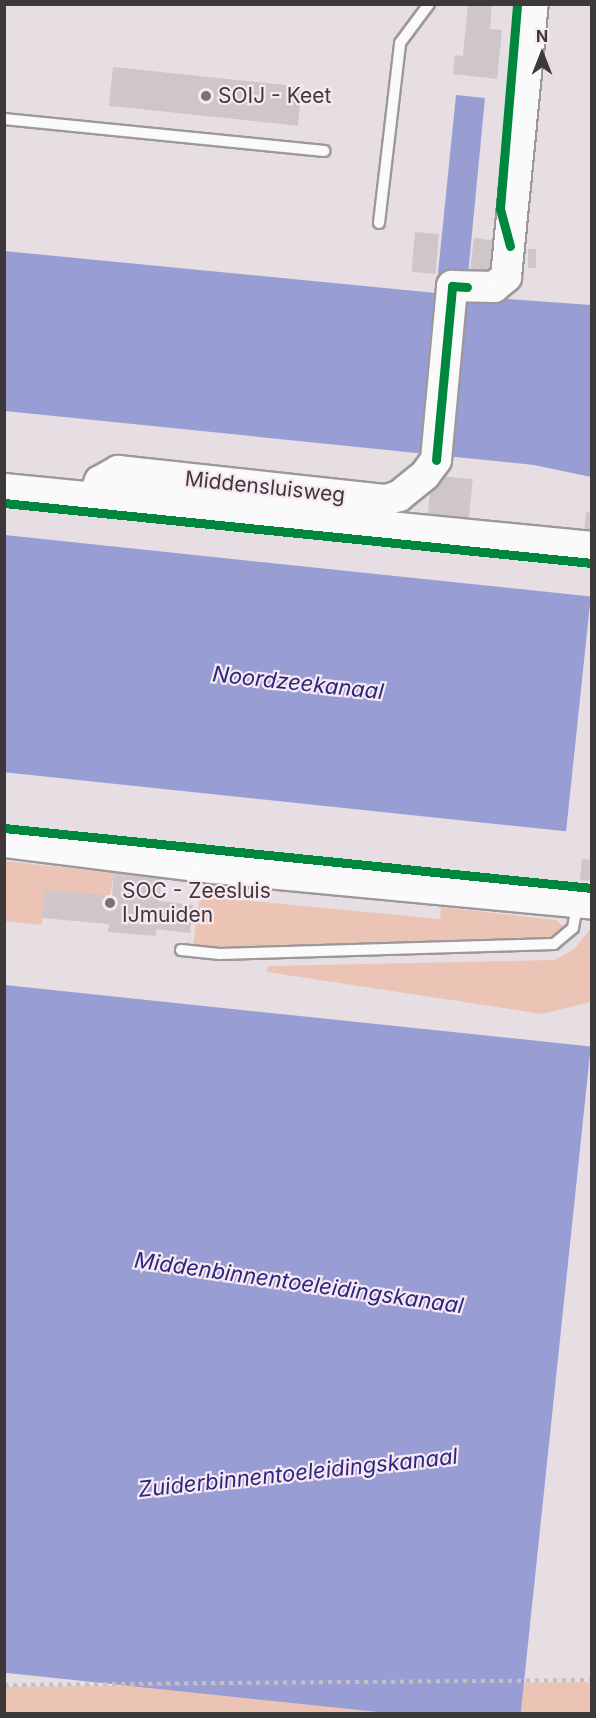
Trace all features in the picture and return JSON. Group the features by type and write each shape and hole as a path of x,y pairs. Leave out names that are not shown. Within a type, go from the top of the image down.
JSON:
{"street":[{"name":"Middensluisweg","path":"94,498 100,481 117,471 386,500 399,496 436,460 452,286 494,286 506,277 532,4"},
{"path":"4,489 591,547"},
{"path":"4,842 214,868 584,903"}],"lane":[{"path":"380,223 400,42 429,4"},
{"path":"4,119 324,152"},
{"path":"181,950 220,954 554,944 573,928 584,903"}],"path":[{"path":"4,1685 591,1680"}],"shaded area":[{"path":"5,861 124,874 123,883 112,883 110,898 46,890 42,925 5,921"},
{"path":"200,896 440,919 441,907 556,920 563,926 559,936 544,941 219,948 193,945"},
{"path":"591,928 591,1002 542,1014 267,972 268,966 555,960 574,949"},
{"path":"587,1682 591,1685 591,1713 5,1713 5,1687"}],"water":[{"path":"456,95 485,98 466,296 591,305 591,477 534,465 5,411 4,251 436,293"},
{"name":"Noordzeekanaal","path":"5,535 591,597 566,831 4,772"},
{"path":"5,985 591,1047 521,1714 397,1714 4,1673"}],"building":[{"path":"468,4 492,4 490,29 502,30 497,79 453,74 455,55 463,56"},
{"name":"SOIJ - Keet","path":"113,67 302,87 298,126 109,106"},
{"path":"415,232 439,234 435,274 412,272"},
{"path":"474,238 498,241 493,281 469,278"},
{"path":"528,249 536,249 536,268 528,268"},
{"path":"432,475 473,479 469,518 428,514"},
{"path":"586,512 592,513 592,530 584,530"},
{"path":"582,859 592,860 592,881 580,880"},
{"name":"SOC - Zeesluis IJmuiden","path":"114,871 162,875 159,901 193,905 190,933 156,929 156,936 108,932 109,924 42,918 45,890 112,896"}],"cycle path":[{"path":"510,246 500,208 517,4"},
{"path":"436,460 452,286 467,287"},
{"path":"4,503 592,563"},
{"path":"4,828 592,888"}],"place":[{"name":"SOIJ - Keet","path":"206,96"},
{"name":"SOC - Zeesluis IJmuiden","path":"110,903"}],"water label":[{"name":"Middenbinnentoeleidingskanaal","path":"299,1283"},
{"name":"Zuiderbinnentoeleidingskanaal","path":"298,1473"}]}
